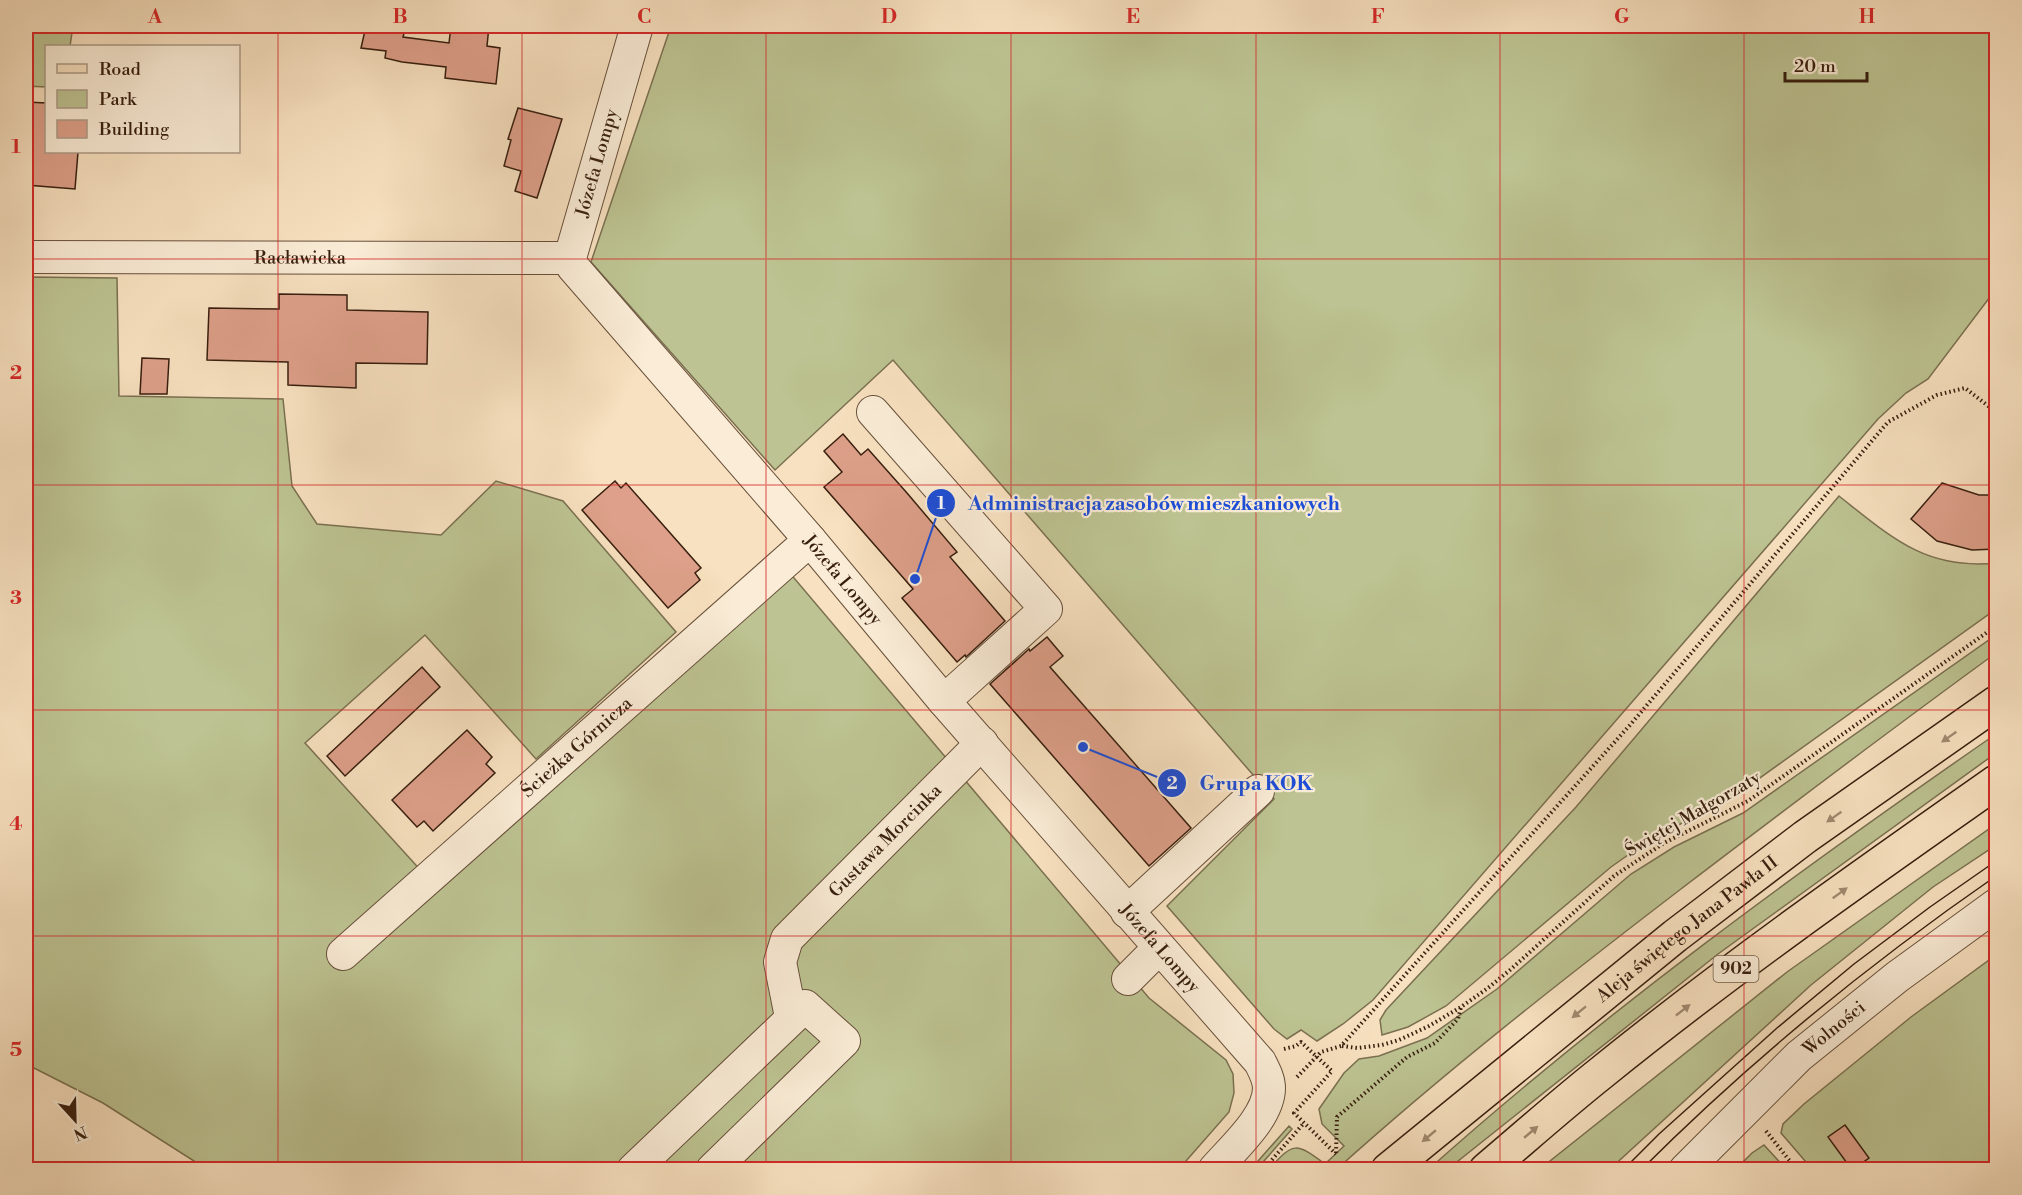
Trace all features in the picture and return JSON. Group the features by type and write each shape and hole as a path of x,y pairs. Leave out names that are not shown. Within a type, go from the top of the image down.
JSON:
{"main road":[{"name":"Aleja świętego Jana Pawła II","path":"1388,1170 1675,936 1805,837 1996,703"},
{"name":"902","path":"1486,1170 1602,1072 1720,981 1885,860 1996,783"}],"street":[{"name":"Józefa Lompy","path":"637,26 570,258 573,267 810,540 944,701 1253,1053 1265,1071 1269,1088"},
{"name":"Racławicka","path":"27,257 570,258"},
{"path":"873,412 1046,609 944,701"},
{"name":"Ścieżka Górnicza","path":"343,954 810,540"},
{"name":"Gustawa Morcinka","path":"791,1017 780,962 787,939 982,742"},
{"path":"1127,912 1258,791"},
{"name":"Wolności","path":"1685,1170 1800,1056 1897,976 1996,905"},
{"path":"1128,979 1159,948"},
{"path":"633,1170 805,1006 844,1041 712,1170"},
{"path":"1214,1170 1260,1116 1269,1088"}],"path":[{"path":"1269,1088 1296,1079 1321,1052 1341,1046 1630,725 1888,422 1937,395 1965,388 1996,412"},
{"name":"Świętej Małgorzaty","path":"1341,1046 1357,1048 1399,1040 1461,1007 1503,976 1614,876 1664,843 1748,801 1996,626"},
{"path":"1336,1154 1337,1117 1407,1057 1435,1042 1458,1019 1461,1007"},
{"path":"1263,1170 1304,1123"},
{"path":"1766,1131 1797,1170"}],"green space":[{"path":"26,26 73,26 70,45 45,45 45,87 26,86"},
{"path":"671,26 1996,26 1996,289 1928,379 1906,393 1878,419 1373,1000 1317,1041 1301,1030 1287,1039 1274,1029 1167,906 1274,799 893,360 775,470 591,262"},
{"path":"26,277 117,278 119,396 283,399 292,486 317,524 441,535 496,481 563,501 676,632 536,759 425,635 305,743 434,885 789,572 1149,998 1226,1060 1233,1074 1234,1093 1229,1112 1179,1169 208,1170 103,1103 26,1064"},
{"path":"1839,496 1894,538 1911,548 1949,561 1971,564 1996,563 1996,609 1736,795 1648,841 1611,867 1446,1006 1408,1027 1382,1035 1380,1020 1386,1010 1576,807"},
{"path":"1996,635 1996,653 1796,801 1590,959 1504,1027 1337,1169 1269,1169 1284,1154 1295,1148 1307,1152 1325,1164 1344,1146 1322,1124 1319,1109 1344,1073 1359,1059 1379,1056 1427,1038 1497,989 1631,874 1674,847 1743,813"},
{"path":"1996,734 1996,753 1718,954 1448,1169 1429,1169 1565,1053 1706,943 1850,837"},
{"path":"1996,824 1996,845 1933,887 1811,985 1610,1169 1540,1169 1787,972"},
{"path":"1996,955 1996,1169 1812,1169 1781,1133 1783,1124 1804,1104 1911,1017"},
{"path":"1289,1126 1292,1129 1257,1169 1251,1169"},
{"path":"1764,1145 1786,1169 1736,1169 1752,1153"}],"building":[{"path":"366,26 406,26 403,37 449,43 451,26 489,26 487,46 500,48 496,84 445,78 446,67 402,62 385,58 386,51 361,48"},
{"path":"26,102 45,103 45,153 78,153 75,189 26,185"},
{"path":"518,108 562,119 537,198 515,191 521,171 504,166 511,140 508,139"},
{"path":"279,294 347,295 347,310 428,312 427,364 356,363 356,388 288,385 288,362 207,360 209,308 279,309"},
{"path":"142,358 169,359 167,394 140,394"},
{"path":"843,434 861,455 868,449 907,493 957,552 950,557 1005,621 966,657 965,655 957,662 902,598 913,589 824,487 842,472 824,451"},
{"path":"615,481 621,488 626,483 701,568 695,573 700,580 668,608 582,510"},
{"path":"1942,483 1979,495 1996,495 1996,549 1972,550 1937,541 1911,519"},
{"path":"1047,637 1063,656 1050,667 1191,828 1149,866 990,684 1029,649 1030,651"},
{"path":"422,667 440,687 345,776 327,756"},
{"path":"467,730 492,757 486,764 495,773 433,831 424,821 417,827 392,800"},
{"path":"1845,1125 1869,1158 1852,1170 1828,1137"}],"tram line":[{"path":"1623,1170 1659,1134 1777,1028 1854,964 1996,861"},
{"path":"1641,1170 1725,1090 1812,1015 1903,943 1996,876"}],"place":[{"name":"Administracja zasobów mieszkaniowych","path":"915,579"},
{"name":"Grupa KOK","path":"1083,747"}]}
